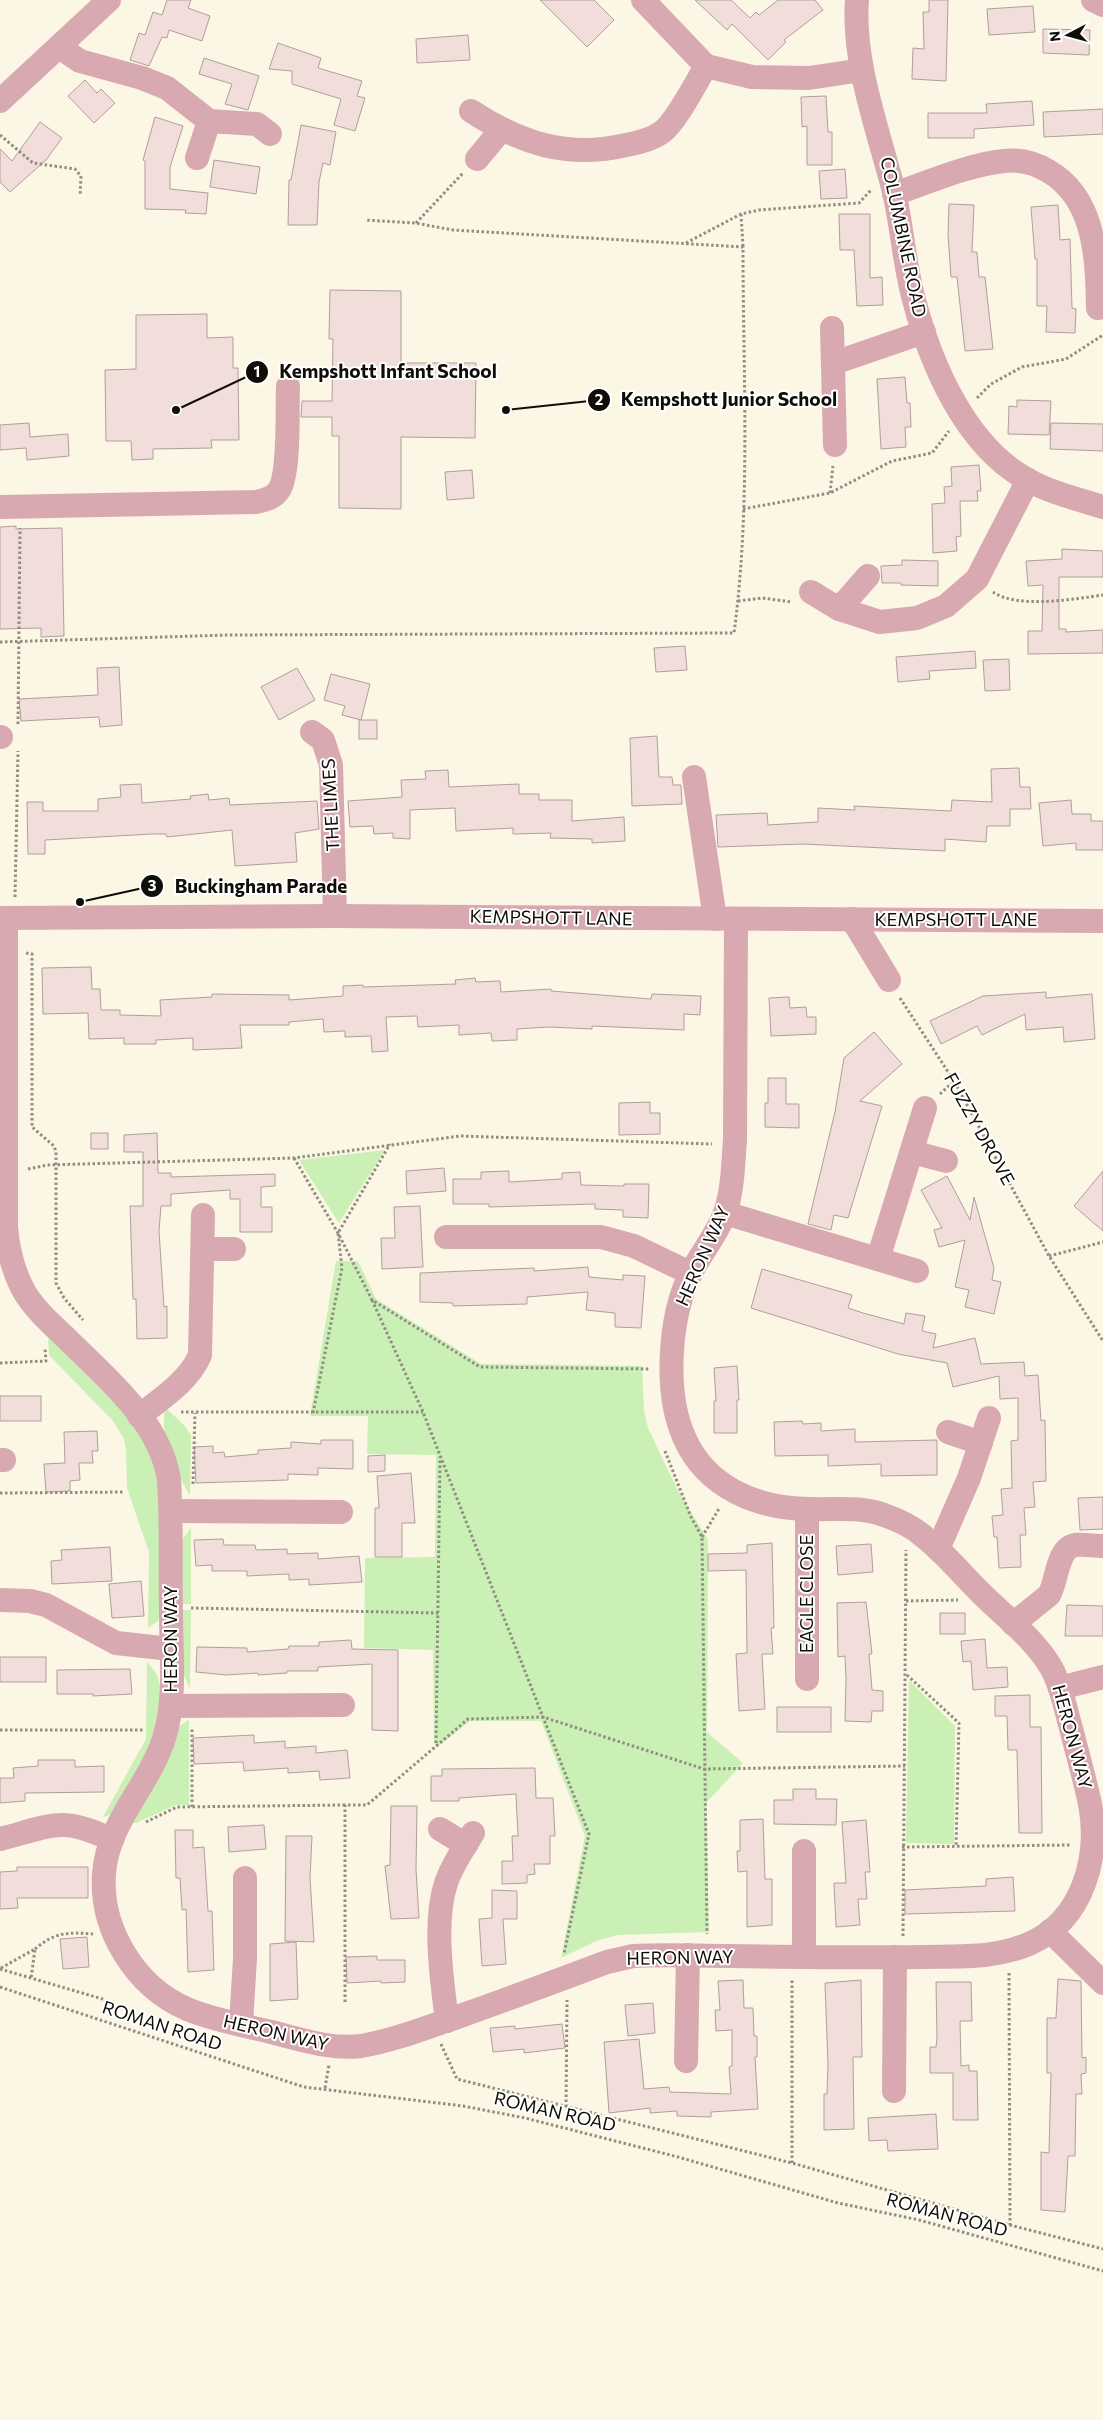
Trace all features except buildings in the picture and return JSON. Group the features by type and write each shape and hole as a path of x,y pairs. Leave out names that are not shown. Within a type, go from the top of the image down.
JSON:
{"street":[{"path":"0,101 109,0"},
{"path":"644,0 706,66 752,77 771,78 809,78 862,70"},
{"name":"COLUMBINE ROAD","path":"857,0 855,24 862,70 891,183 913,296 924,332 943,381 960,415 992,455 1028,480 1103,507"},
{"path":"1093,0 1103,5"},
{"path":"59,47 80,61 142,78 167,88 209,121 238,121 256,124 270,134"},
{"path":"471,111 501,130 539,145 583,152 639,142 662,132 683,104 706,66"},
{"path":"197,158 209,121"},
{"path":"477,159 501,130"},
{"path":"891,183 1006,160 1035,164 1057,176 1072,192 1085,212 1100,269 1098,308"},
{"path":"832,328 835,445"},
{"path":"834,362 924,332"},
{"path":"10,507 256,502 270,499 280,490 285,471 288,386"},
{"path":"811,592 839,609 880,622 917,618 946,606 977,579 1028,480"},
{"path":"839,609 868,576"},
{"name":"THE LIMES","path":"312,732 323,740 332,765 334,916"},
{"name":"HERON WAY","path":"7,913 6,1227 10,1256 24,1292 45,1318 116,1388 157,1439 169,1480 171,1706 160,1750 116,1832 106,1862 104,1886 107,1911 115,1936 138,1973 174,2003 207,2016 337,2047 372,2043 439,2023 621,1958 647,1955 798,1957 975,1956 1007,1952 1029,1944 1050,1931 1066,1914 1080,1892 1089,1871 1094,1845 1092,1820 1095,1792 1060,1688 1050,1665 1013,1624 938,1549 907,1525 869,1510 807,1509 764,1504 730,1490 699,1462 684,1439 675,1410 658,1372 690,1273 725,1212 731,1183 735,1140 726,919 694,777"},
{"name":"KEMPSHOTT LANE","path":"7,913 1103,921"},
{"path":"852,920 889,980"},
{"path":"878,1259 925,1108"},
{"path":"912,1152 946,1160"},
{"path":"725,1212 917,1270"},
{"path":"140,1416 191,1371 200,1354 202,1215"},
{"path":"446,1237 570,1236 612,1238 642,1249 690,1273"},
{"path":"203,1249 234,1249"},
{"path":"938,1549 966,1484 989,1418"},
{"path":"948,1432 981,1443"},
{"name":"EAGLE CLOSE","path":"807,1509 807,1679"},
{"path":"170,1511 341,1512"},
{"path":"1013,1624 1048,1595 1052,1589 1061,1559 1068,1549 1073,1546 1103,1546"},
{"path":"0,1600 30,1600 46,1605 116,1644 171,1649"},
{"path":"1060,1688 1103,1677"},
{"path":"171,1706 343,1705"},
{"path":"0,1839 48,1826 67,1824 116,1832"},
{"path":"439,2023 442,1978 440,1911 448,1877 470,1839 440,1829"},
{"path":"798,1957 804,1851"},
{"path":"241,2024 246,1958 245,1878"},
{"path":"1050,1931 1103,1983"},
{"path":"686,2061 697,1956"},
{"path":"894,1957 894,2091"}],"path":[{"path":"0,135 33,163 75,169 81,176 80,196"},
{"path":"415,223 477,159"},
{"path":"685,244 741,214 759,210 860,203 891,183"},
{"path":"0,642 228,635 734,633 738,601 743,509 743,247 741,214"},
{"path":"365,220 415,223 453,230 743,247"},
{"path":"743,509 830,493 892,462 932,453 960,415 991,384 1022,367 1066,359 1103,335"},
{"path":"830,493 835,445"},
{"path":"7,913 9,736 18,642 10,507"},
{"path":"977,579 1001,597 1041,602 1103,595"},
{"path":"738,601 762,598 798,602 811,592"},
{"path":"7,953 32,954 32,1127 54,1146 56,1165 56,1283 64,1298 86,1324"},
{"name":"FUZZY DROVE","path":"889,980 954,1081 1049,1256 1103,1341"},
{"path":"7,1172 56,1165 294,1158 460,1136 712,1144"},
{"path":"313,1412 342,1268 338,1233 390,1144"},
{"path":"294,1158 338,1233 372,1300 423,1412 589,1834 564,1954 567,1977 566,2107"},
{"path":"1049,1256 1103,1242"},
{"path":"372,1300 480,1367 658,1372"},
{"path":"0,1362 46,1361 45,1318"},
{"path":"159,1401 178,1412 423,1412"},
{"path":"662,1445 691,1517 702,1537 704,1769 697,1956"},
{"path":"436,1744 440,1454"},
{"path":"702,1537 730,1490"},
{"path":"0,1493 124,1492"},
{"path":"907,1525 906,1766 902,1847 903,1937 911,1937"},
{"path":"906,1600 988,1600"},
{"path":"171,1608 438,1613"},
{"path":"906,1674 958,1723 956,1847"},
{"path":"116,1832 135,1827 177,1807 367,1805 436,1744 468,1719 543,1717 704,1769 906,1766"},
{"path":"0,1730 144,1730"},
{"path":"345,1805 345,2002"},
{"path":"902,1847 1094,1845"},
{"path":"106,2000 31,1979 0,1968 35,1948 48,1938 60,1934 78,1933 115,1936"},
{"path":"31,1979 35,1948"},
{"path":"1007,1952 1009,1975 1011,2152 1010,2225"},
{"path":"792,2163 798,1957"},
{"name":"ROMAN ROAD","path":"0,1987 296,2084 463,2106 525,2118 678,2157 838,2203 919,2220 1103,2271"},
{"path":"439,2023 457,2079 792,2163 1010,2225 1103,2249"},
{"path":"325,2088 329,2062"}],"green space":[{"path":"385,1150 339,1223 299,1160"},
{"path":"336,1261 358,1261 376,1299 481,1364 642,1366 644,1411 648,1428 678,1491 708,1540 707,1732 743,1763 706,1803 709,1932 618,1935 596,1941 561,1958 585,1836 541,1721 470,1721 436,1748 434,1742 433,1650 364,1648 365,1558 435,1557 436,1455 367,1454 368,1416 310,1416"},
{"path":"48,1334 129,1418 145,1440 159,1475 160,1612 158,1621 148,1628 149,1552 127,1488 124,1439 113,1421 49,1355"},
{"path":"167,1409 184,1425 191,1435 190,1496 180,1478 164,1428 164,1414"},
{"path":"191,1528 191,1604 180,1604 182,1540"},
{"path":"180,1610 191,1610 190,1689 183,1673"},
{"path":"147,1661 157,1675 161,1690 158,1733 112,1814 103,1817 146,1739"},
{"path":"909,1680 955,1726 954,1844 906,1843"},
{"path":"189,1720 189,1805 176,1805 136,1823 132,1823 166,1765 177,1732 181,1725"}],"place":[{"name":"Kempshott Infant School","path":"176,410"},
{"name":"Kempshott Junior School","path":"506,410"},
{"name":"Buckingham Parade","path":"80,902"}]}
